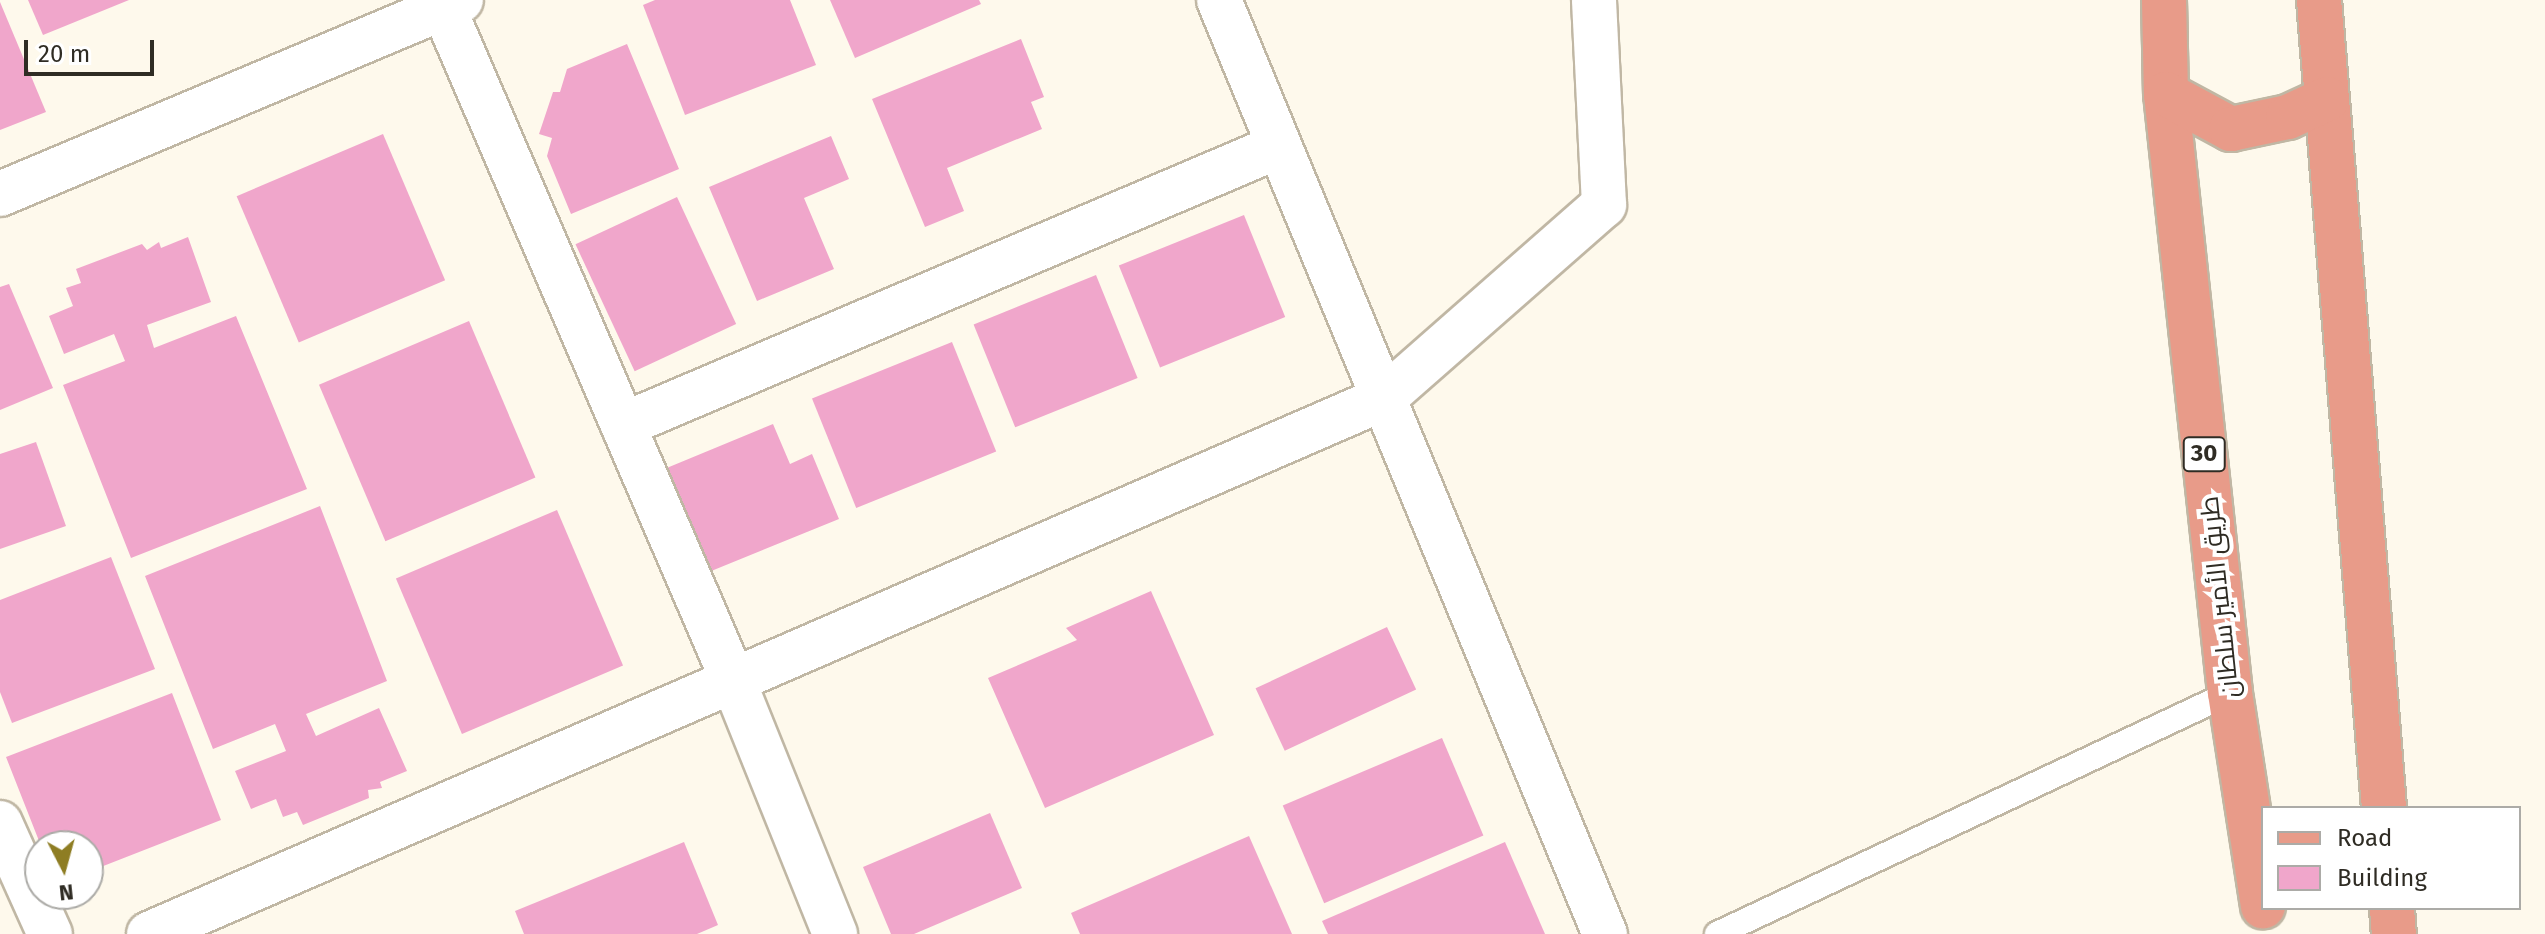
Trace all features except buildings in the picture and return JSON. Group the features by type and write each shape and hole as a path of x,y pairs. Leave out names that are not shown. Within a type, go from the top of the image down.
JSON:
{"main road":[{"path":"2316,2 2327,99 2384,806"},
{"name":"طريق الأمير سلطان","path":"2171,6 2166,94 2230,693 2261,894"},
{"path":"2166,94 2231,129 2288,117 2327,99"},
{"name":"طريق الأمير سلطان","path":"2263,910 2267,934"},
{"path":"2392,910 2394,934"}],"street":[{"path":"1219,0 1605,934"},
{"path":"149,934 1384,398 1604,205 1594,0"},
{"path":"0,194 448,3 623,425 733,680 835,934"},
{"path":"623,425 1279,146"},
{"path":"0,823 50,934"}],"lane":[{"path":"1717,934 2230,693"}]}
